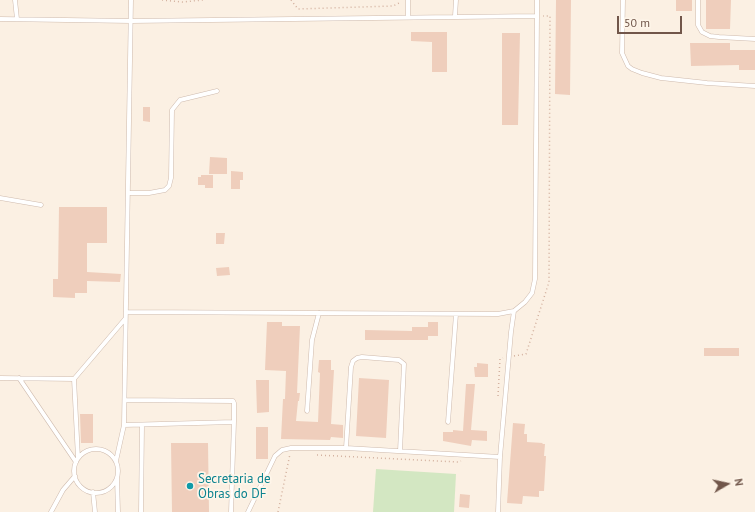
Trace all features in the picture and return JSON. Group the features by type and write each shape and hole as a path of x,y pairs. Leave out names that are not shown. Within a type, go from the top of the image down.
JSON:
{"lane":[{"path":"15,0 17,19"},
{"path":"118,512 118,469 116,461 124,425 125,400 131,0"},
{"path":"407,0 408,17"},
{"path":"455,16 456,0"},
{"path":"126,312 498,314 514,311 525,302 532,293 535,279 537,0"},
{"path":"623,0 622,53 628,66 632,70 661,78 755,86"},
{"path":"698,0 698,25 702,32 719,38 755,39"},
{"path":"0,19 131,21 537,16"},
{"path":"128,193 149,193 165,190 169,186 171,178 172,110 180,100 217,91"},
{"path":"0,198 42,205"},
{"path":"498,512 500,457 510,332 514,311"},
{"path":"307,411 312,340 319,313"},
{"path":"448,422 456,314"},
{"path":"117,477 114,484 108,489 100,492 93,492 81,487 75,476 74,472 77,460 74,379 126,319"},
{"path":"346,448 351,367 356,358 362,357 399,360 404,364 400,451"},
{"path":"0,378 74,379"},
{"path":"19,378 77,460"},
{"path":"125,400 231,400 234,403 232,512"},
{"path":"124,425 234,422"},
{"path":"141,512 142,425"},
{"path":"248,512 275,456 282,450 291,448 346,448 500,457"},
{"path":"77,460 88,450 94,449 107,452 116,461"},
{"path":"51,512 63,490 75,476"},
{"path":"93,492 95,512"}],"path":[{"path":"162,0 182,2 203,0"},
{"path":"291,0 298,9 393,6 407,0"}],"green space":[{"path":"376,469 456,474 454,512 373,512"}],"building":[{"path":"556,0 571,0 570,95 555,94"},
{"path":"676,0 692,0 692,11 676,11"},
{"path":"706,0 731,0 730,29 706,29"},
{"path":"411,32 447,32 447,72 432,72 432,42 411,41"},
{"path":"502,33 520,33 518,125 502,125"},
{"path":"690,43 730,43 730,50 755,50 755,70 739,70 739,65 691,66"},
{"path":"143,107 150,107 150,122 143,121"},
{"path":"210,157 227,158 227,174 209,174"},
{"path":"231,171 243,172 243,180 240,180 240,189 231,189"},
{"path":"201,175 213,175 213,188 205,188 205,185 198,185 198,177 201,177"},
{"path":"59,207 107,207 107,243 87,243 87,272 121,274 120,282 87,281 87,293 75,293 75,298 53,297 53,279 58,279"},
{"path":"216,233 225,233 224,244 216,244"},
{"path":"229,267 230,275 217,276 216,268"},
{"path":"267,322 282,322 282,326 300,326 297,393 300,393 296,421 318,422 320,373 318,372 319,360 331,360 331,370 334,370 331,424 343,425 343,438 331,437 330,440 281,439 286,371 265,370"},
{"path":"428,322 438,322 438,336 428,336 428,340 365,340 365,330 412,331 412,327 428,327"},
{"path":"704,348 739,348 739,356 704,356"},
{"path":"477,363 488,364 488,377 475,377 474,367 477,367"},
{"path":"359,378 389,380 386,438 356,436"},
{"path":"256,380 269,380 269,412 257,413"},
{"path":"466,384 475,384 471,430 487,431 487,441 472,440 471,446 443,441 443,432 453,432 453,430 463,431"},
{"path":"80,414 93,414 93,443 81,443"},
{"path":"513,423 525,424 524,434 527,434 527,442 545,444 544,456 546,456 544,491 539,491 539,497 523,496 522,504 507,503"},
{"path":"256,427 268,427 268,459 256,459"},
{"name":"Secretaria de Obras do DF","path":"171,443 208,443 209,512 172,512"},
{"path":"460,494 470,495 469,508 459,507"}],"place":[{"name":"Secretaria de Obras do DF","path":"190,486"}]}
